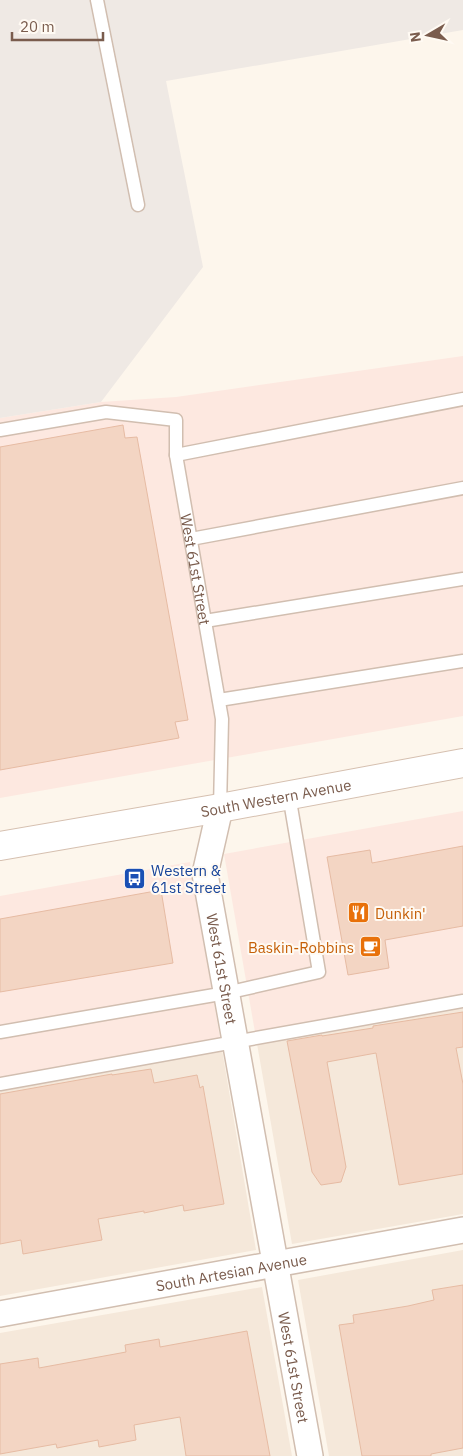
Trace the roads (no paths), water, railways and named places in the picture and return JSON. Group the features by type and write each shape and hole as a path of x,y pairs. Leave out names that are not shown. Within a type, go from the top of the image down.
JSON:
{"main road":[{"name":"South Western Avenue","path":"0,846 463,763"}],"street":[{"name":"West 61st Street","path":"220,808 205,874 310,1456"},
{"name":"South Artesian Avenue","path":"0,1314 463,1230"}],"lane":[{"path":"97,0 138,205"},
{"path":"176,455 463,399"},
{"name":"West 61st Street","path":"0,430 106,412 176,420 176,455 222,719 220,808"},
{"path":"191,540 463,488"},
{"path":"205,621 463,579"},
{"path":"219,700 463,660"},
{"path":"0,1032 226,993 319,972 289,795"},
{"path":"0,1084 463,1001"}],"place":[{"name":"Western & 61st Street","path":"135,879"},
{"name":"Dunkin'","path":"359,913"},
{"name":"Baskin-Robbins","path":"370,947"}]}
